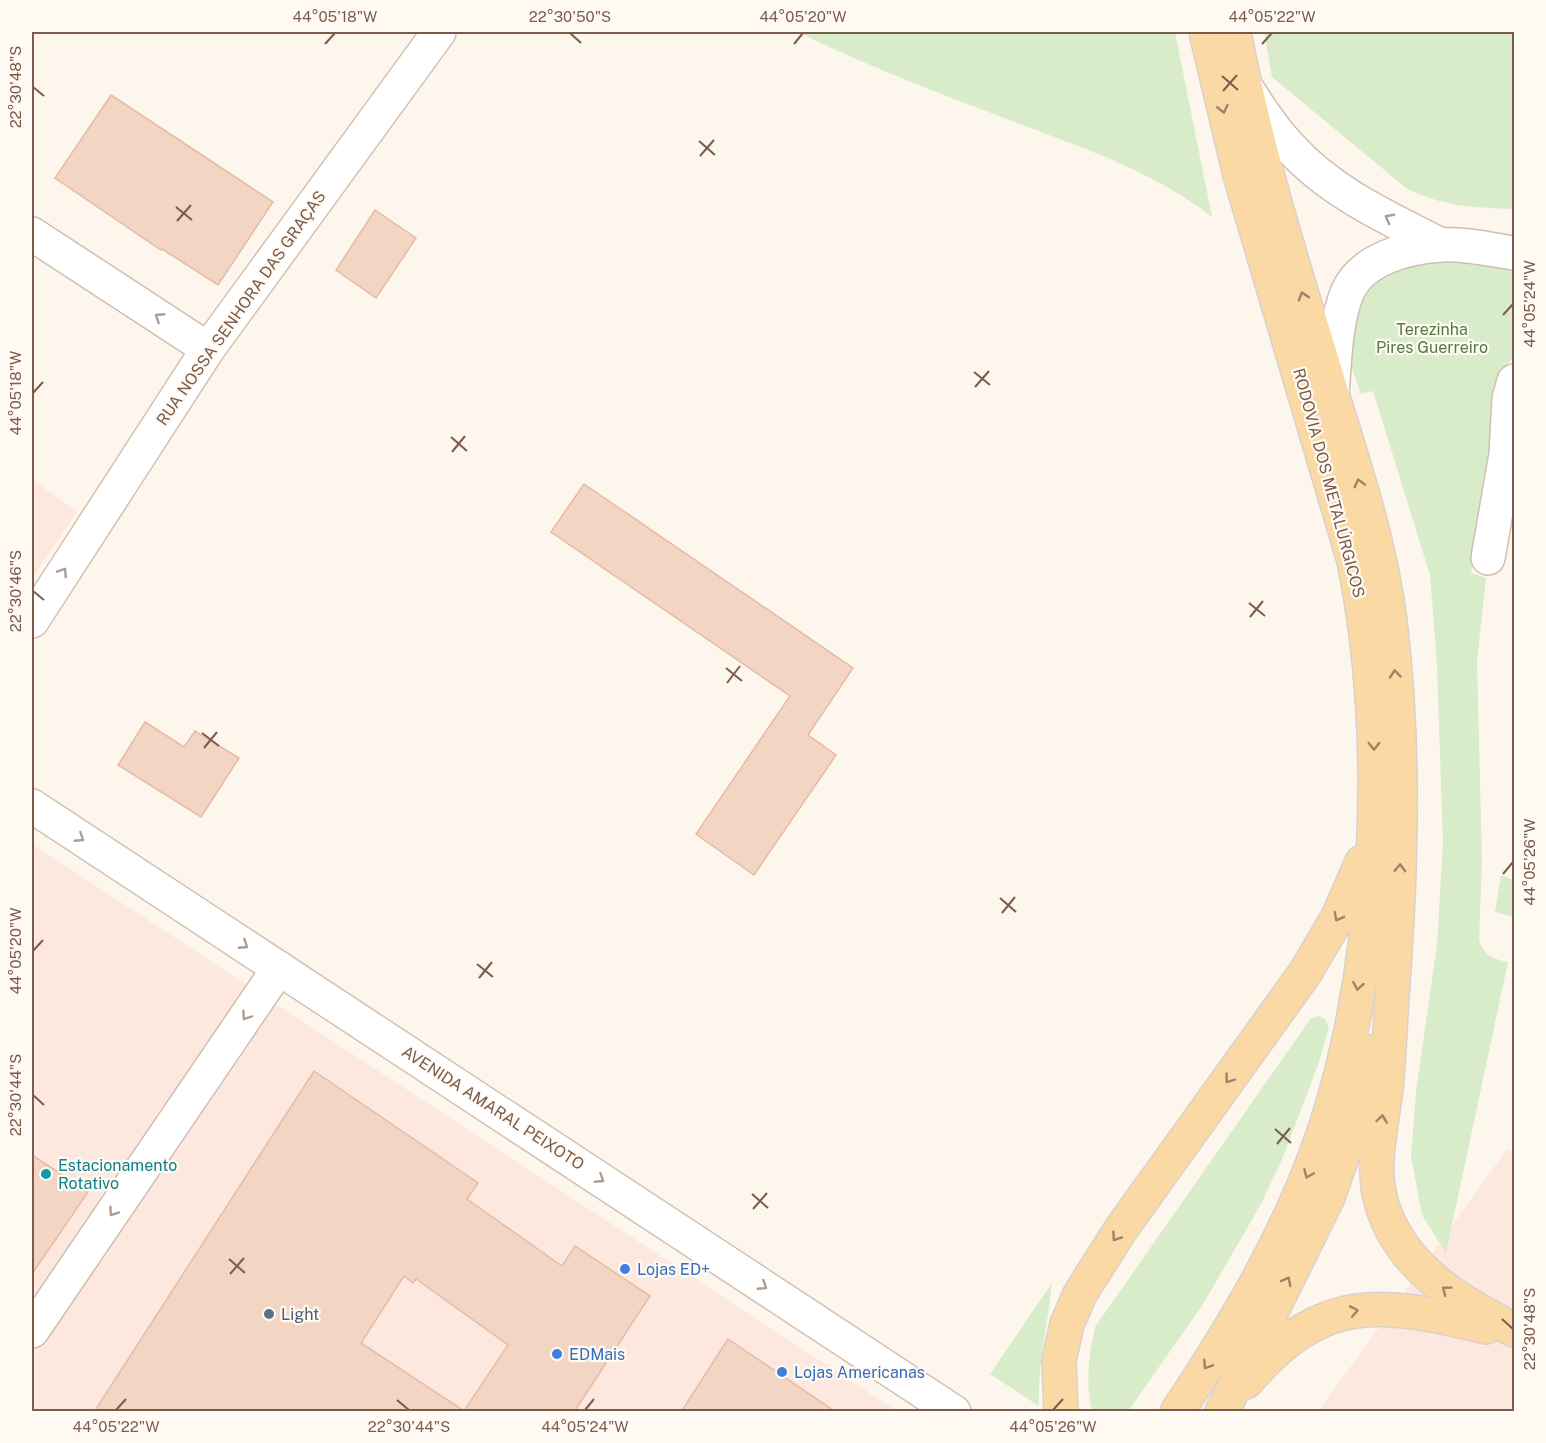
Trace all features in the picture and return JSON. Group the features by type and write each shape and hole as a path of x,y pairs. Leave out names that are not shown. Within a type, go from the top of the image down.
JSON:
{"main road":[{"name":"RODOVIA DOS METALÚRGICOS","path":"1206,32 1240,175 1356,572 1363,605 1374,735 1374,824 1365,940 1349,1034 1338,1081 1312,1166 1280,1237 1260,1332"},
{"name":"RODOVIA DOS METALÚRGICOS","path":"1234,32 1273,198 1379,553 1389,609 1400,740 1402,811 1397,927"},
{"path":"1061,1412 1059,1360 1067,1324 1080,1293 1121,1229 1305,973 1346,902 1374,824"},
{"path":"1177,1412 1260,1332 1311,1235 1342,1162 1364,1088 1380,993 1397,927"},
{"path":"1397,927 1386,1085 1378,1155 1377,1181 1382,1204 1405,1250 1419,1268 1452,1294 1515,1332"},
{"path":"1260,1332 1299,1333 1327,1319 1354,1311 1383,1308 1428,1313 1515,1332"},
{"path":"1222,1412 1256,1371 1260,1332"}],"street":[{"name":"RUA NOSSA SENHORA DAS GRAÇAS","path":"32,621 208,349 439,32"},
{"path":"1246,87 1291,149 1326,179 1369,208 1441,245"},
{"path":"32,234 208,349"},
{"path":"1332,393 1342,310 1354,280 1364,269 1376,261 1441,245 1515,253"},
{"path":"1488,558 1506,454 1509,399 1515,381"},
{"name":"AVENIDA AMARAL PEIXOTO","path":"32,806 954,1412"},
{"path":"32,1331 279,968"}],"shaded area":[{"path":"32,479 77,512 32,579"},
{"path":"32,844 897,1411 32,1411"},
{"path":"1507,1149 1514,1152 1514,1411 1318,1412"}],"green space":[{"path":"798,32 1175,32 1212,217 1168,187 1120,163 908,81"},
{"path":"1264,32 1514,32 1514,209 1472,207 1445,202 1406,188 1272,77"},
{"name":"Terezinha Pires Guerreiro","path":"1439,258 1514,266 1514,356 1502,371 1492,466 1471,573 1486,578 1477,661 1482,860 1479,940 1490,955 1508,962 1446,1253 1422,1215 1411,1156 1416,1092 1437,945 1443,844 1437,665 1430,575 1373,391 1361,394 1347,354 1352,306 1385,270"},
{"path":"1501,875 1514,880 1514,917 1495,912"},
{"path":"1319,1016 1326,1020 1329,1027 1318,1065 1283,1157 1261,1204 1202,1306 1128,1411 1092,1411 1089,1369 1095,1327 1311,1018"},
{"path":"1052,1283 1041,1360 1039,1406 990,1374"}],"building":[{"path":"111,95 273,202 218,285 161,250 55,178"},
{"path":"375,210 416,238 376,298 336,270"},
{"path":"584,484 853,668 808,735 836,755 754,875 696,834 790,696 551,532"},
{"path":"145,722 184,747 195,731 239,758 201,817 118,765"},
{"path":"314,1071 478,1183 467,1199 562,1266 575,1246 650,1296 574,1412 94,1412","holes":["404,1276 413,1283 416,1279 508,1345 464,1411 361,1343"]},
{"name":"Estacionamento Rotativo","path":"32,1155 88,1192 32,1274"},
{"path":"728,1339 836,1412 681,1412"}],"place":[{"name":"Estacionamento Rotativo","path":"46,1174"},
{"name":"Lojas ED+","path":"625,1269"},
{"name":"Light","path":"269,1314"},
{"name":"EDMais","path":"557,1354"},
{"name":"Lojas Americanas","path":"782,1372"}]}
